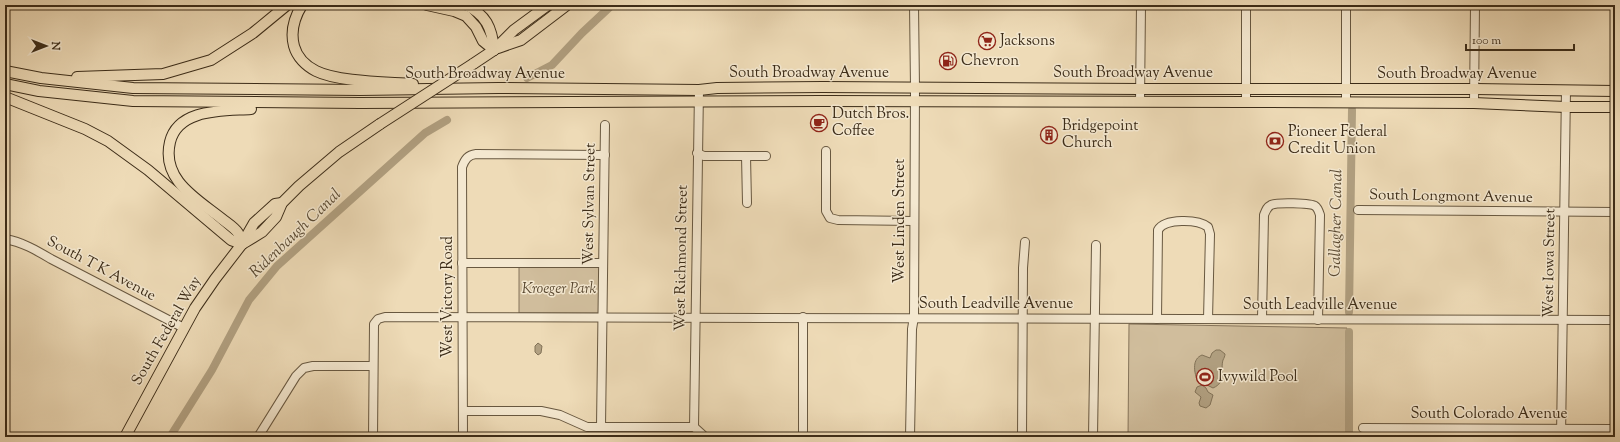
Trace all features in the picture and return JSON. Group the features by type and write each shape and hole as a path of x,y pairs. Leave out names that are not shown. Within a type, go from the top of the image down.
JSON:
{"main road":[{"path":"41,78 163,74 211,60 253,33 287,5"},
{"path":"302,5 293,26 292,39 295,50 301,60 316,71 340,78 434,85 468,90"},
{"path":"427,5 454,11 466,16 476,27 483,41 494,50"},
{"path":"465,5 476,11 489,25 493,34 494,50"},
{"name":"South Federal Way","path":"125,437 184,328 215,279 242,244 262,232 276,217 282,203 298,186 339,152 494,50 514,30 548,5"},
{"name":"South Federal Way","path":"494,50 521,40 567,5"},
{"name":"South Broadway Avenue","path":"5,71 41,78 133,88 468,90 700,90 724,88 1246,88 1615,91"},
{"name":"South Broadway Avenue","path":"5,84 39,91 133,102 1346,102 1474,103 1566,107 1615,107"},
{"path":"5,97 85,129 108,141 148,170 231,240 242,244"},
{"path":"242,244 238,232 186,190 177,180 170,167 168,153 170,140 178,128 189,118 206,112 264,108 287,103"}],"street":[{"name":"West Linden Street","path":"910,437 912,330 914,317 914,5"},
{"path":"1140,102 1141,5"},
{"path":"1246,5 1246,102"},
{"path":"1346,5 1346,102"},
{"path":"1474,103 1475,5"},
{"name":"West Richmond Street","path":"694,427 697,153 700,90"},
{"name":"West Iowa Street","path":"1561,433 1566,90"},
{"name":"West Sylvan Street","path":"601,427 605,125"},
{"path":"826,151 826,211 830,218 838,220 913,221"},
{"path":"697,153 704,156 766,156"},
{"name":"West Victory Road","path":"463,437 462,167 467,158 476,154 605,155"},
{"path":"746,156 746,202"},
{"path":"1262,319 1264,215 1266,209 1270,205 1293,204 1312,205 1318,210 1320,215 1318,320"},
{"name":"South Longmont Avenue","path":"1358,210 1615,212"},
{"path":"1157,319 1158,234 1160,227 1164,223 1171,222 1199,222 1208,227 1210,234 1208,319"},
{"name":"South T K Avenue","path":"5,239 17,241 184,328"},
{"path":"1022,437 1023,268 1025,242"},
{"path":"1093,437 1096,245"},
{"path":"462,263 603,263"},
{"name":"South Leadville Avenue","path":"373,366 374,324 378,319 384,317 914,317 1318,320 1615,320"},
{"path":"803,317 803,437"},
{"path":"258,437 296,376 304,368 313,366 373,366 373,437"},
{"path":"463,412 541,411 560,414 587,427 694,427 705,437"},
{"path":"640,428 640,437"},
{"name":"South Colorado Avenue","path":"1363,428 1561,433 1615,429"}],"green space":[{"name":"Kroeger Park","path":"519,264 600,265 600,313 519,313"},
{"path":"1129,324 1347,328 1346,437 1128,437"}],"shaded area":[{"path":"538,343 542,346 541,353 538,355 535,352 535,346"},
{"path":"1216,350 1220,350 1225,355 1222,364 1222,379 1213,388 1197,380 1195,373 1195,362 1202,355 1210,358 1212,353"},
{"path":"1202,385 1213,395 1210,405 1206,408 1200,406 1199,403 1201,397 1195,392 1197,387"}],"waterway":[{"name":"Ridenbaugh Canal","path":"527,78 552,65 582,33 612,5"},
{"name":"Gallagher Canal","path":"1349,312 1352,110"},
{"name":"Ridenbaugh Canal","path":"170,437 212,370 249,300 277,266 425,133 447,120"},
{"name":"Gallagher Canal","path":"1349,332 1349,437"}],"place":[{"name":"Jacksons","path":"987,41"},
{"name":"Chevron","path":"948,61"},
{"name":"Dutch Bros. Coffee","path":"819,123"},
{"name":"Bridgepoint Church","path":"1049,135"},
{"name":"Pioneer Federal Credit Union","path":"1275,141"},
{"name":"Ivywild Pool","path":"1205,377"}]}
